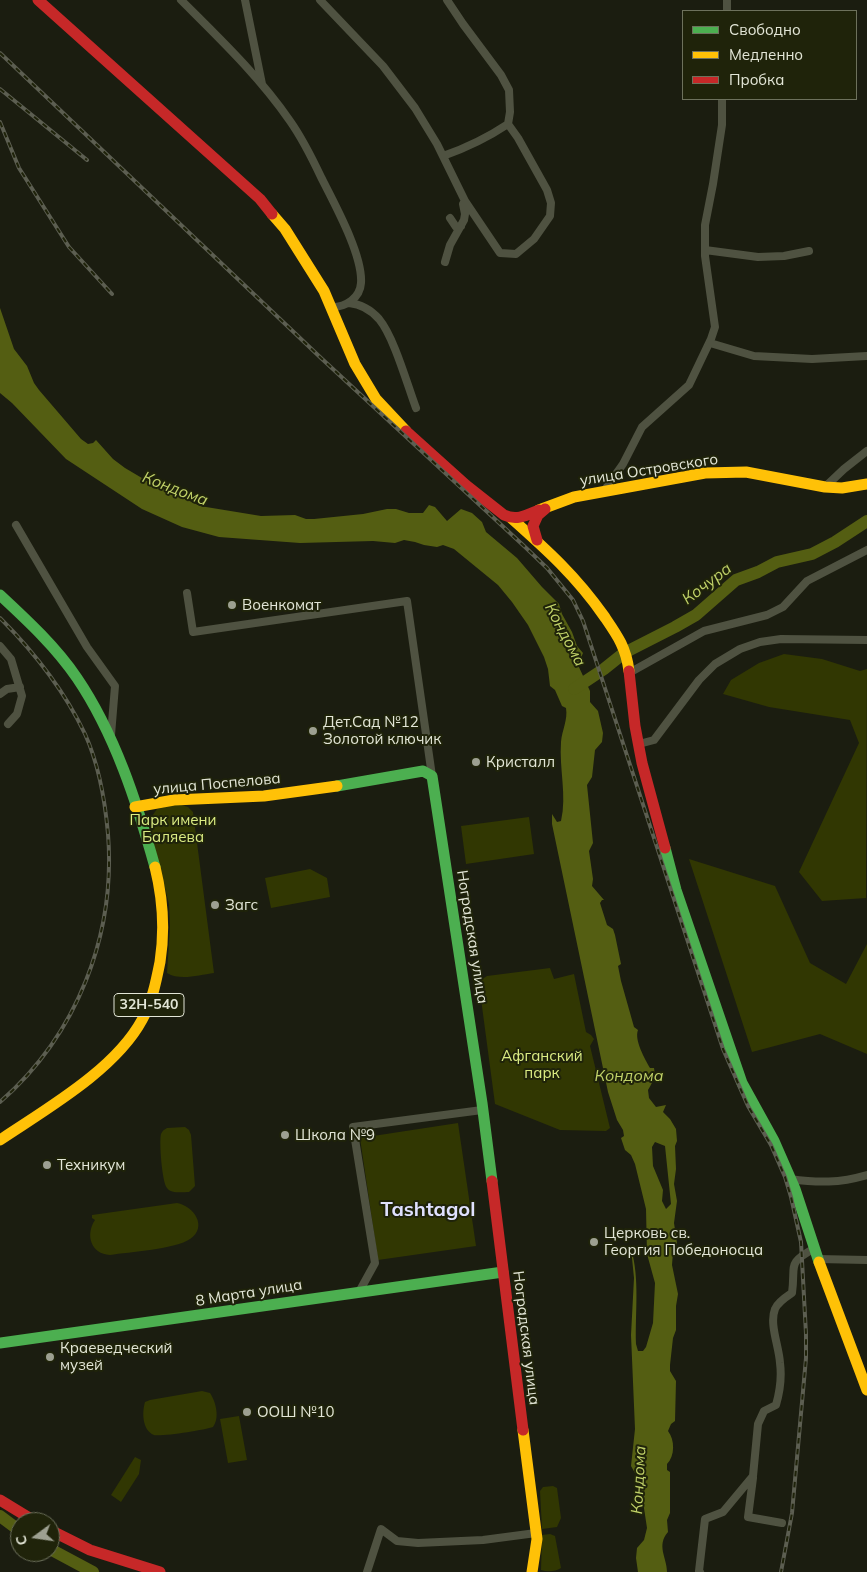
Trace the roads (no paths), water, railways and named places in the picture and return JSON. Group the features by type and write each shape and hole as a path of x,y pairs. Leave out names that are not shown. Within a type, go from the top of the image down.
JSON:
{"street":[{"path":"38,0 260,199 285,229 307,262 332,306 354,364 376,399 406,431 466,486 496,510 511,518 538,542 585,589 622,642 629,668 635,726 642,763 676,890 742,1083 774,1141 795,1189 816,1253 867,1390"},
{"path":"181,0 263,86 291,122 344,222 358,264 361,283 358,294 349,303 340,307 332,306"},
{"path":"245,0 263,86"},
{"path":"320,0 383,66 415,108 443,156 465,201 500,252 516,254 534,239 550,216 551,203 547,190 508,124 510,112 509,90 501,75 447,0"},
{"path":"604,491 623,464 642,427 689,385 710,343 715,327 708,286 705,225 722,125 722,100"},
{"path":"443,156 470,146 508,124"},
{"path":"444,262 450,245 461,226 465,214 463,207 465,201"},
{"path":"450,218 456,226 461,226"},
{"path":"705,250 758,257 784,256 809,251"},
{"path":"349,303 369,310 384,325 416,408"},
{"path":"710,343 754,356 812,359 867,356"},
{"path":"825,487 867,451"},
{"name":"улица Островского","path":"511,518 526,516 574,497 604,491 623,490 705,473 746,472 825,487 842,488 867,484"},
{"path":"538,542 533,526 535,520 550,505"},
{"path":"16,525 87,647 115,686 110,740"},
{"path":"629,668 704,631 777,611 783,608 807,581 867,550"},
{"name":"Ноградская улица","path":"188,593 193,632 408,601 482,1110 503,1272 536,1533 532,1572"},
{"name":"32Н-540","path":"0,595 56,651 77,678 95,706 135,807"},
{"path":"639,744 654,740 704,675 715,664 740,649 760,642 781,640 867,640"},
{"path":"0,646 11,659 22,696 17,714 8,724"},
{"path":"0,694 20,687"},
{"name":"улица Поспелова","path":"0,1140 68,1094 102,1066 134,1034 143,1019 152,996 160,950 163,914 159,888 135,807 174,800 264,796 423,771 432,776"},
{"path":"359,1292 375,1264 353,1127 482,1110"},
{"path":"790,1180 820,1183 848,1180 867,1175"},
{"path":"782,1523 748,1517 758,1424 764,1411 776,1405 781,1389 778,1343 773,1328 775,1308 792,1293 795,1262 798,1257 816,1253 867,1260"},
{"name":"8 Марта улица","path":"0,1343 114,1329 503,1272"},
{"path":"700,1572 698,1571 700,1547 705,1520 723,1512 753,1476"},
{"path":"0,1500 20,1512"},
{"path":"367,1572 381,1529 397,1541 418,1543 483,1540 536,1533"},
{"path":"60,1535 90,1550 160,1572"}],"water":[{"name":"Кондома","path":"0,308 14,349 27,366 39,390 81,439 88,444 96,440 113,459 147,481 200,506 261,516 295,515 306,519 314,519 363,514 387,509 396,509 409,513 423,513 429,505 435,507 447,521 461,509 472,513 482,522 486,532 517,558 559,604 577,646 583,653 578,665 590,691 590,702 598,711 603,733 602,742 595,750 592,777 587,785 593,843 589,851 593,879 592,886 604,900 600,903 607,925 613,929 615,935 621,964 618,966 621,981 634,1027 638,1030 637,1039 650,1068 654,1068 654,1077 648,1090 649,1098 656,1107 666,1105 663,1112 676,1129 674,1184 677,1201 674,1223 677,1243 673,1252 672,1265 678,1294 676,1330 673,1338 670,1365 670,1371 676,1381 675,1421 671,1424 668,1431 672,1439 673,1448 672,1457 667,1464 667,1470 670,1472 670,1513 667,1520 668,1532 662,1547 667,1572 638,1572 636,1558 637,1548 644,1540 647,1528 640,1482 631,1466 635,1429 631,1335 634,1278 631,1248 636,1284 636,1344 638,1351 643,1351 653,1323 655,1283 647,1254 646,1209 635,1164 631,1155 625,1150 621,1138 624,1136 623,1130 617,1120 608,1092 552,824 552,814 557,822 561,821 563,811 561,752 566,708 562,706 555,690 550,686 544,657 528,625 498,585 454,549 443,545 437,547 404,540 395,543 373,541 300,543 219,537 182,527 142,509 66,459 0,393","holes":["655,1142 665,1146 671,1204 666,1209 662,1201 663,1190 653,1166 652,1147"]}],"waterway":[{"name":"Кочура","path":"574,689 624,653 696,615 736,580 758,572 777,562 812,554 835,542 867,521"},
{"path":"0,1516 10,1524"},
{"path":"60,1554 93,1572"}],"railway":[{"path":"0,53 321,358 524,546 547,568 573,600 583,621 723,1049 748,1106 771,1145 785,1177 801,1242 806,1358 792,1513 781,1572"},
{"path":"0,89 87,160"},
{"path":"0,122 19,168 69,247 112,294"},
{"path":"0,618 25,644 58,687 85,734 98,770 103,796 108,834 109,872 98,946 86,981 70,1014 50,1046 27,1075 0,1102"}],"place":[{"name":"Военкомат","path":"232,605"},
{"name":"Дет.Сад №12 Золотой ключик","path":"313,731"},
{"name":"Кристалл","path":"476,762"},
{"name":"Загс","path":"215,905"},
{"name":"Школа №9","path":"285,1135"},
{"name":"Техникум","path":"47,1165"},
{"name":"Церковь св. Георгия Победоносца","path":"594,1242"},
{"name":"Краеведческий музей","path":"50,1357"},
{"name":"ООШ №10","path":"247,1412"}],"district":[{"name":"Tashtagol","path":"428,1210"}],"park label":[{"name":"Парк имени Баляева","path":"173,828"},
{"name":"Афганский парк","path":"542,1064"}]}
